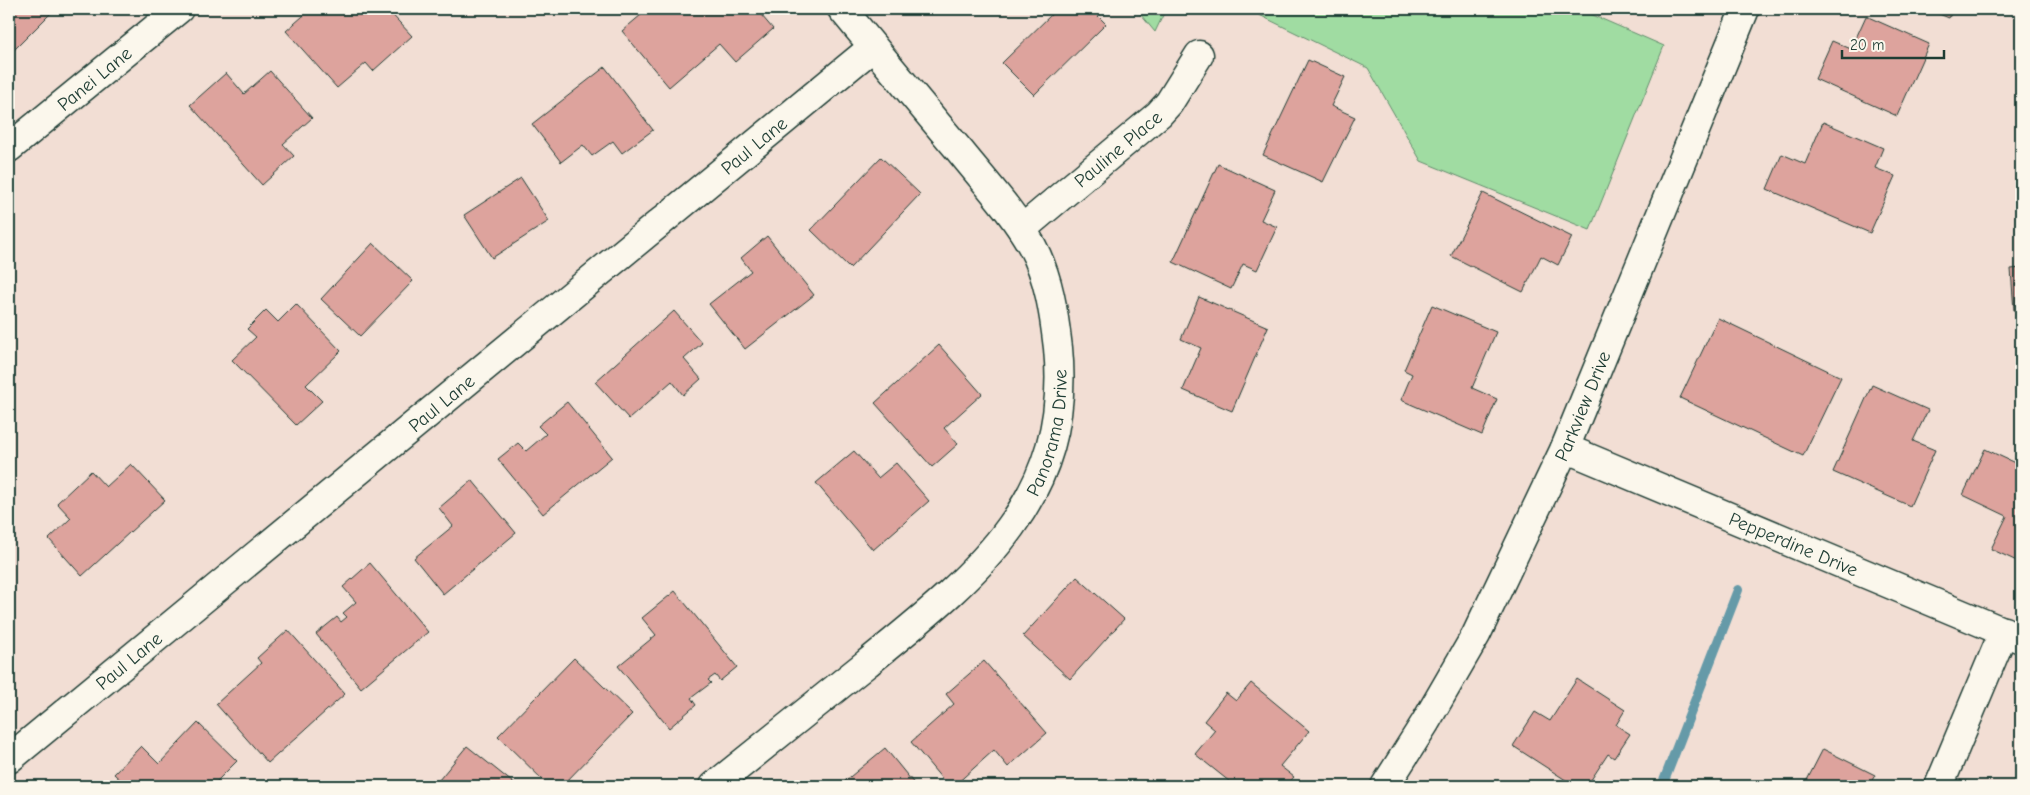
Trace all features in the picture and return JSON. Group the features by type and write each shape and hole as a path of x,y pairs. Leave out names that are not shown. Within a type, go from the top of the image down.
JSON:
{"street":[{"name":"Panei Lane","path":"9,148 179,9"},
{"name":"Panorama Drive","path":"714,786 927,614 988,556 1008,532 1026,505 1039,479 1049,451 1059,392 1056,327 1044,273 1034,250 1022,229 842,9"},
{"name":"Parkview Drive","path":"1385,786 1425,723 1476,635 1565,448 1745,9"},
{"name":"Paul Lane","path":"9,759 873,47"},
{"name":"Pauline Place","path":"1022,229 1159,114 1169,103 1199,55"},
{"name":"Pepperdine Drive","path":"1565,448 2012,635"},
{"path":"1938,786 2012,635"}],"green space":[{"path":"1136,9 1166,9 1155,32"},
{"path":"1247,9 1579,9 1664,46 1590,230 1421,161 1368,68"}],"building":[{"path":"9,9 55,9 10,54"},
{"path":"311,9 387,9 412,36 373,71 366,63 337,88 286,31"},
{"path":"648,9 756,9 773,29 735,62 719,44 669,87 622,31"},
{"path":"1057,9 1091,9 1106,24 1034,95 1002,63"},
{"path":"1927,9 1953,9 1949,18"},
{"path":"1866,16 1929,44 1897,116 1815,79 1832,41 1851,49"},
{"path":"1308,60 1345,77 1331,106 1355,117 1323,182 1263,155"},
{"path":"605,67 653,130 622,153 613,141 592,156 583,145 561,162 532,124"},
{"path":"270,71 312,118 283,144 294,156 262,185 190,105 226,73 244,94"},
{"path":"1823,122 1883,148 1875,168 1895,176 1870,233 1767,189 1782,154 1805,164"},
{"path":"881,157 920,194 850,268 811,230"},
{"path":"1218,164 1275,190 1261,220 1277,227 1257,270 1243,264 1231,289 1173,262"},
{"path":"521,178 549,221 492,258 464,215"},
{"path":"1483,193 1572,237 1558,265 1541,256 1523,292 1451,256"},
{"path":"767,236 814,295 745,349 709,304 751,271 741,258"},
{"path":"373,243 413,281 360,336 321,299"},
{"path":"2021,268 2021,311 2014,311 2011,269"},
{"path":"1199,297 1268,327 1232,411 1183,390 1201,348 1181,339"},
{"path":"296,304 341,351 306,385 322,401 296,425 232,360 256,337 247,329 266,310 278,322"},
{"path":"1432,305 1496,332 1472,388 1497,399 1482,435 1401,400 1412,374 1404,370"},
{"path":"674,311 702,343 684,359 701,379 683,395 672,381 629,419 595,382"},
{"path":"1718,318 1841,377 1803,456 1680,398"},
{"path":"939,345 982,394 944,428 958,444 932,467 875,403"},
{"path":"1872,385 1928,410 1913,441 1935,450 1910,506 1833,472"},
{"path":"567,402 612,457 543,514 498,459 518,443 526,451 546,434 538,426"},
{"path":"1985,449 2015,463 2016,461 2021,463 2021,563 1991,549 2007,516 1963,495"},
{"path":"854,451 878,478 896,463 929,501 873,550 816,483"},
{"path":"131,464 165,500 82,576 49,539 71,518 57,503 91,471 106,487"},
{"path":"472,480 516,533 443,594 414,558 453,526 439,508"},
{"path":"370,563 428,632 361,688 316,634 337,617 341,622 347,617 343,613 356,602 343,587"},
{"path":"1077,577 1124,619 1070,679 1023,636"},
{"path":"675,591 737,667 720,681 715,675 708,680 711,683 691,698 696,705 669,728 618,666 656,635 642,618"},
{"path":"288,630 345,694 268,763 216,704 261,663 257,658"},
{"path":"574,658 632,714 562,786 549,786 498,736"},
{"path":"984,661 1047,733 1008,767 994,750 954,786 948,786 911,742 954,704 946,694"},
{"path":"1577,679 1625,710 1616,725 1630,734 1614,758 1608,754 1587,786 1575,786 1513,746 1535,712 1550,721"},
{"path":"1251,683 1309,731 1280,766 1294,777 1286,786 1235,786 1195,754 1215,730 1204,721 1226,693 1236,701"},
{"path":"198,723 237,761 212,786 127,786 114,774 141,746 159,764"},
{"path":"467,746 517,786 434,786"},
{"path":"885,748 916,786 839,786"},
{"path":"1823,749 1875,775 1869,786 1804,786"}],"waterway":[{"path":"1662,786 1738,590"}]}
